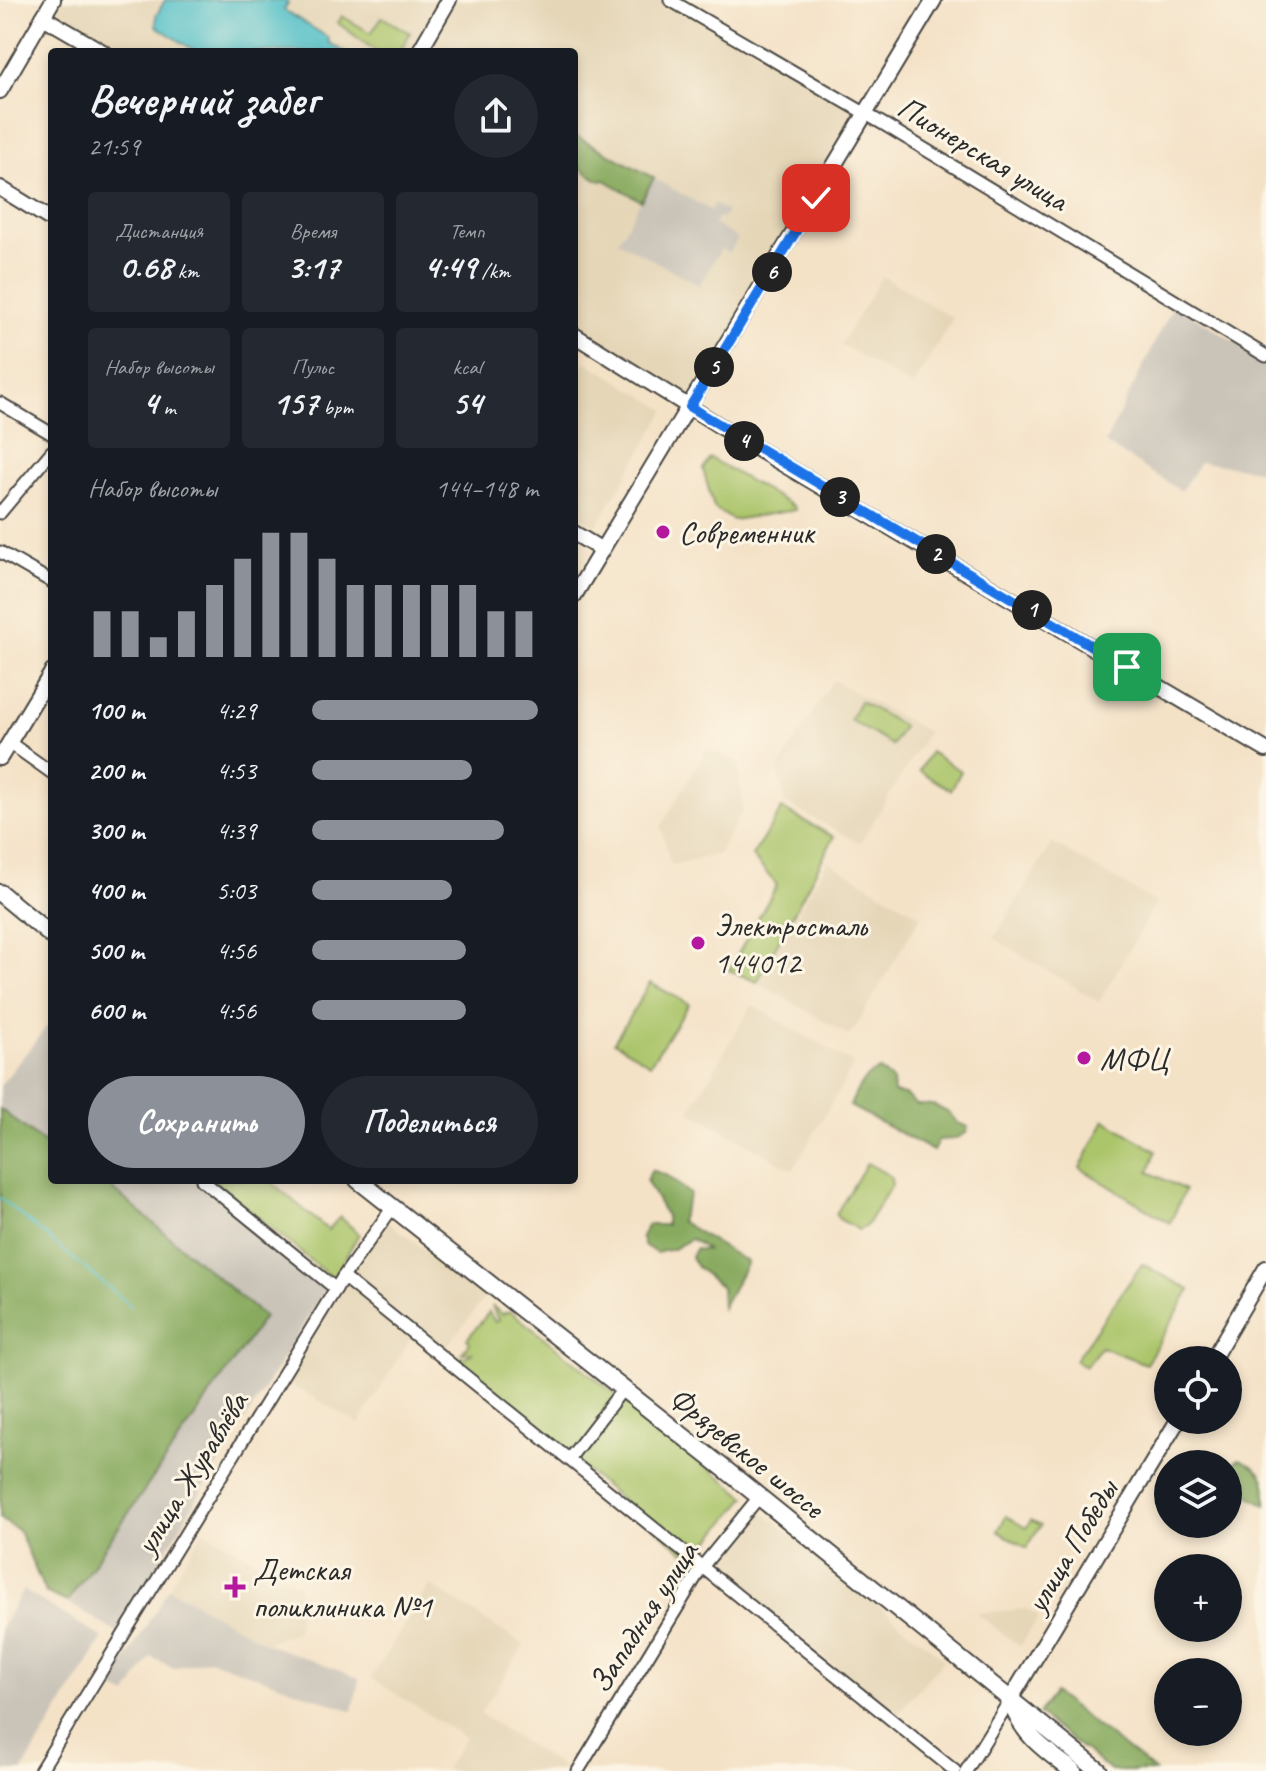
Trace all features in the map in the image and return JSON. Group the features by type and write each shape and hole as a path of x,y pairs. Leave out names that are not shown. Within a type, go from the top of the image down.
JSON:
{"highway":[{"path":"0,893 48,933"},
{"name":"Фрязевское шоссе","path":"363,1184 1099,1771"},
{"path":"1010,1700 1018,1721 1031,1737 1073,1771"}],"main road":[{"path":"0,91 53,0"},
{"path":"421,48 449,0"},
{"path":"578,589 934,0"},
{"path":"43,17 96,48"},
{"path":"0,188 48,218"},
{"path":"578,337 1266,750"},
{"path":"578,535 602,550"},
{"path":"0,758 48,679"},
{"path":"1220,1346 1266,1268"},
{"name":"улица Победы","path":"1010,1700 1170,1434"}],"street":[{"name":"Пионерская улица","path":"670,0 867,114 1266,356"},
{"path":"0,403 48,432"},
{"path":"0,513 48,456"},
{"path":"0,552 48,580"},
{"path":"10,743 48,770"},
{"path":"207,1184 336,1289"},
{"name":"улица Журавлёва","path":"40,1771 343,1277 393,1207"},
{"path":"343,1277 955,1771"},
{"path":"569,1459 623,1389"},
{"name":"Западная улица","path":"578,1771 702,1567 759,1497"},
{"path":"966,1771 1010,1700"}],"shaded area":[{"path":"53,0 670,0 867,114 690,407 578,337 578,48 96,48 44,17"},
{"path":"654,178 710,210 714,204 727,212 722,219 718,217 714,224 738,239 729,253 721,249 699,285 618,241"},
{"path":"882,276 953,318 912,387 841,344"},
{"path":"1174,304 1266,361 1266,471 1200,462 1181,491 1105,443"},
{"path":"585,361 666,410 596,526 578,515 578,373"},
{"path":"833,680 928,732 860,843 785,803 778,769"},
{"path":"707,748 738,763 743,810 718,854 671,865 661,827"},
{"path":"1052,843 1156,903 1099,1002 994,938"},
{"path":"828,861 921,916 850,1036 757,982"},
{"path":"752,1005 854,1064 793,1170 690,1111"},
{"path":"48,1025 48,1146 0,1109 0,1086"},
{"path":"107,1184 205,1184 327,1287 117,1633 67,1602 264,1317"},
{"path":"388,1222 486,1296 441,1354 414,1332 359,1424 285,1381 341,1290"},
{"path":"757,1507 944,1659 896,1716 711,1564"},
{"name":"Детская поликлиника №1","path":"203,1530 299,1585 297,1631 265,1643 169,1588"},
{"path":"430,1585 524,1645 480,1714 563,1768 561,1771 444,1771 465,1738 371,1678"},
{"path":"169,1588 265,1643 359,1678 353,1711 209,1659 174,1668 151,1657 126,1696 110,1686"},
{"path":"23,1590 103,1638 22,1771 0,1771 0,1628"},
{"path":"1027,1609 1039,1617 1020,1647 976,1613"}],"green space":[{"path":"342,16 371,33 382,17 410,33 402,48 372,48 338,23"},
{"path":"578,137 654,178 641,201 605,180 600,181 580,167"},
{"path":"710,458 795,510 733,520 714,508 703,469"},
{"path":"860,701 903,726 892,745 850,720"},
{"path":"930,752 961,771 951,790 919,771"},
{"path":"782,809 834,837 757,982 729,970 777,885 752,856"},
{"path":"650,983 689,1004 650,1064 614,1042"},
{"path":"880,1070 893,1081 894,1093 905,1095 917,1105 934,1105 949,1113 958,1123 968,1127 966,1133 955,1139 938,1140 933,1151 850,1106 865,1079"},
{"path":"0,1109 48,1146 48,1184 107,1184 264,1317 67,1602 45,1592 19,1531 0,1519"},
{"path":"1105,1120 1156,1151 1149,1172 1185,1190 1170,1223 1080,1168"},
{"path":"867,1163 890,1176 892,1184 866,1226 859,1230 836,1214"},
{"path":"652,1170 667,1176 690,1194 680,1221 747,1262 722,1308 721,1287 697,1267 691,1257 695,1249 708,1250 691,1239 673,1249 656,1253 644,1245 641,1236 648,1225 666,1225 666,1216 646,1180"},
{"path":"218,1184 274,1184 328,1230 340,1217 359,1234 333,1279"},
{"path":"1142,1264 1190,1290 1146,1364 1101,1347 1085,1367 1075,1360"},
{"path":"492,1306 502,1314 510,1311 746,1497 694,1560 444,1353 447,1351 459,1359 470,1355 472,1352 462,1353 470,1342 467,1339 489,1312 495,1322 498,1320"},
{"path":"1242,1460 1263,1476 1266,1505 1242,1492"},
{"path":"1006,1516 1026,1528 1031,1520 1041,1525 1027,1548 998,1531"},
{"path":"1054,1693 1155,1771 1111,1771 1038,1714"}],"water":[{"path":"165,0 283,0 288,3 284,10 329,38 328,42 338,48 191,48 156,26 156,16"}],"waterway":[{"path":"0,1198 131,1306"}],"place":[{"name":"Современник","path":"663,532"},
{"name":"Электросталь 144012","path":"698,943"},
{"name":"МФЦ","path":"1084,1058"},
{"name":"Детская поликлиника №1","path":"235,1587"}],"route":[{"path":"816,198 690,407 1127,667"}]}
